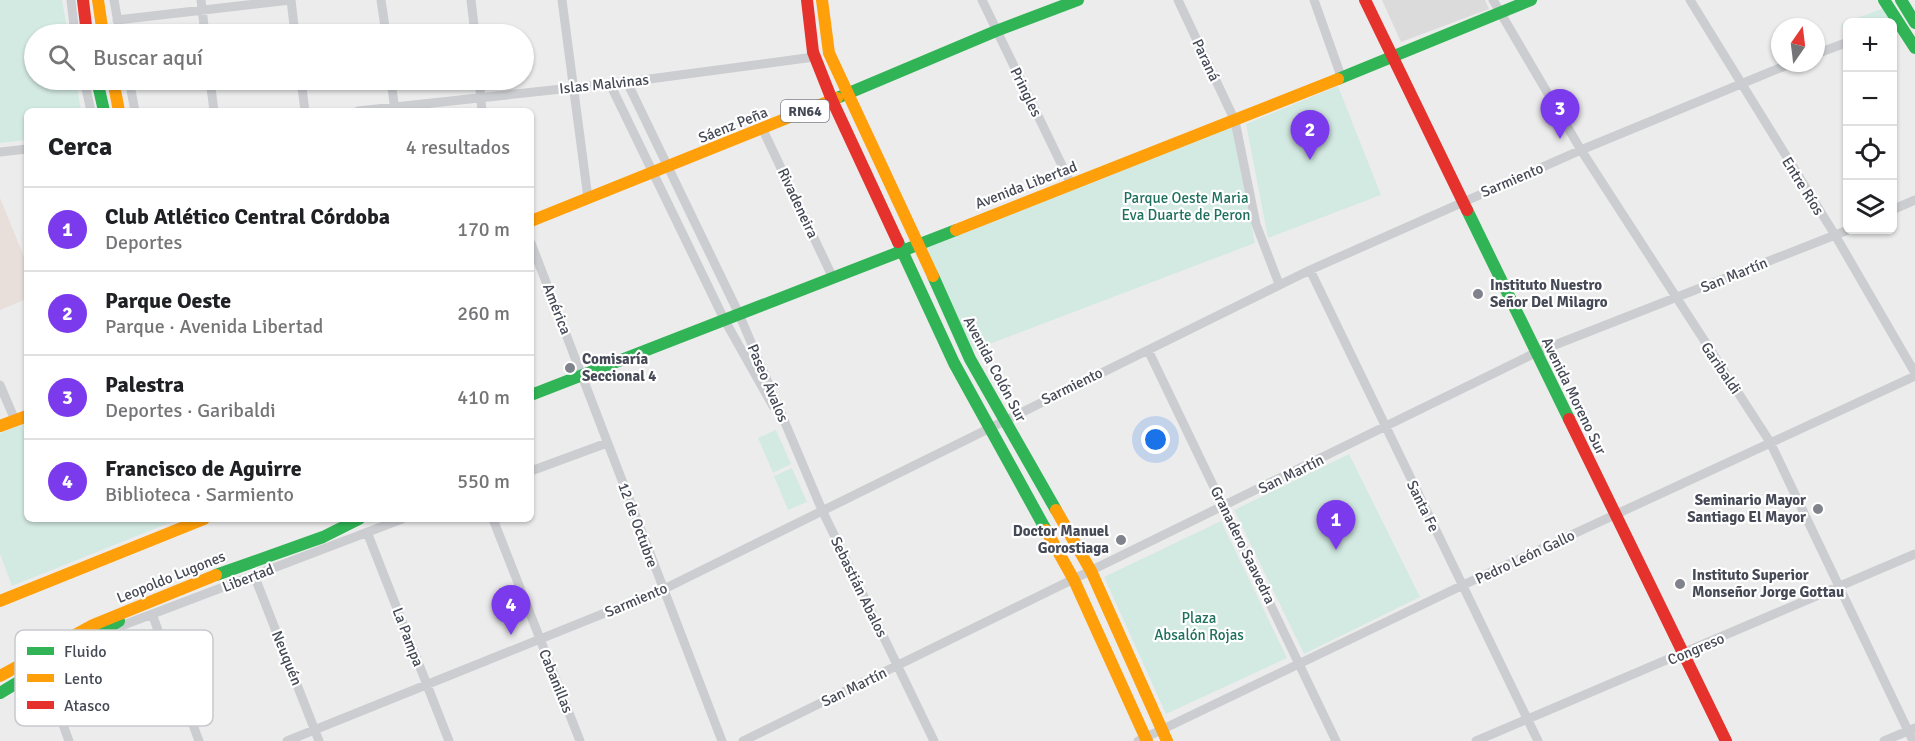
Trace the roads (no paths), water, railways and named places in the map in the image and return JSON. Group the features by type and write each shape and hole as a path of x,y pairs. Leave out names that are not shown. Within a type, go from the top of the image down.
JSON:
{"main road":[{"path":"83,0 86,24"},
{"path":"98,0 102,24"},
{"path":"807,0 814,57 832,100 954,363 1074,580 1144,740"},
{"name":"Avenida Colón Sur","path":"822,0 829,53 970,359 1091,572 1165,735"},
{"name":"Sáenz Peña","path":"534,219 763,130 996,31 1078,0"},
{"name":"Avenida Moreno Sur","path":"1365,0 1726,741"},
{"name":"Avenida Libertad","path":"534,394 1235,121 1391,55 1531,0"},
{"path":"1884,0 1893,18"},
{"path":"1900,0 1914,19"},
{"path":"1897,25 1915,48"},
{"path":"98,90 101,108"},
{"path":"114,90 119,108"},
{"path":"0,426 24,417"},
{"path":"0,601 197,522"},
{"name":"Leopoldo Lugones","path":"82,630 343,529 354,522"},
{"path":"105,630 178,591"},
{"name":"Leopoldo Lugones","path":"0,676 15,666"},
{"path":"0,693 15,684"}],"street":[{"path":"71,0 74,24"},
{"path":"114,0 118,24"},
{"path":"117,20 201,5 291,0 294,24"},
{"path":"381,0 385,24"},
{"path":"471,0 474,24"},
{"path":"562,0 588,198"},
{"name":"Pringles","path":"982,0 1071,184"},
{"name":"Paraná","path":"1178,0 1235,121"},
{"path":"1314,0 1341,76"},
{"name":"Garibaldi","path":"1493,0 1581,150 1674,298 1770,442 1911,729 1913,741"},
{"name":"Entre Ríos","path":"1690,0 1834,235 1915,375"},
{"path":"201,5 204,24"},
{"path":"1897,24 1914,19"},
{"path":"1825,51 1843,44"},
{"name":"Islas Malvinas","path":"401,108 480,97 627,82 814,57"},
{"name":"Sarmiento","path":"287,741 662,590 1279,284 1464,200 1771,71"},
{"name":"Paseo Ávalos","path":"627,82 739,314 788,430"},
{"name":"Paseo Ávalos","path":"610,84 724,319 788,430"},
{"path":"89,90 99,108"},
{"path":"131,90 134,108"},
{"path":"211,90 214,108"},
{"path":"302,90 305,108"},
{"path":"392,90 394,108"},
{"path":"480,90 482,108"},
{"path":"1235,121 1256,224 1279,284"},
{"name":"Rivadeneira","path":"763,130 832,276"},
{"path":"0,152 24,149"},
{"path":"1897,208 1915,200"},
{"name":"San Martín","path":"743,741 1386,428 1537,352 1843,232"},
{"name":"América","path":"534,251 582,375"},
{"name":"Santa Fe","path":"1310,270 1461,586 1539,741"},
{"name":"Granadero Saavedra","path":"1148,350 1301,664 1336,741"},
{"name":"12 de Octubre","path":"582,375 662,590 722,741"},
{"name":"Pedro León Gallo","path":"1144,740 1165,735 1301,664 1461,586 1915,375"},
{"path":"0,385 15,420"},
{"name":"Sebastián Abalos","path":"788,430 822,510 934,741"},
{"path":"534,470 607,443"},
{"name":"Libertad","path":"110,630 394,522"},
{"name":"Cabanillas","path":"494,522 580,741"},
{"name":"La Pampa","path":"367,532 449,741"},
{"name":"Congreso","path":"1476,741 1840,588 1915,554"},
{"name":"Neuquén","path":"254,576 319,741"},
{"path":"152,614 158,630"},
{"path":"64,726 69,741"},
{"path":"193,726 199,741"},
{"path":"1884,741 1911,729"}],"place":[{"name":"Palestra","path":"1560,139"},
{"name":"Parque Oeste","path":"1310,160"},
{"name":"Instituto Nuestro Señor Del Milagro","path":"1478,294"},
{"name":"Comisaría Seccional 4","path":"570,368"},
{"name":"Seminario Mayor Santiago El Mayor","path":"1818,509"},
{"name":"Doctor Manuel Gorostiaga","path":"1121,540"},
{"name":"Club Atlético Central Córdoba","path":"1336,550"},
{"name":"Instituto Superior Monseñor Jorge Gottau","path":"1680,584"},
{"name":"Francisco de Aguirre","path":"511,635"}],"park label":[{"name":"Parque Oeste Maria Eva Duarte de Peron","path":"1186,206"},
{"name":"Plaza Absalón Rojas","path":"1199,626"}]}
